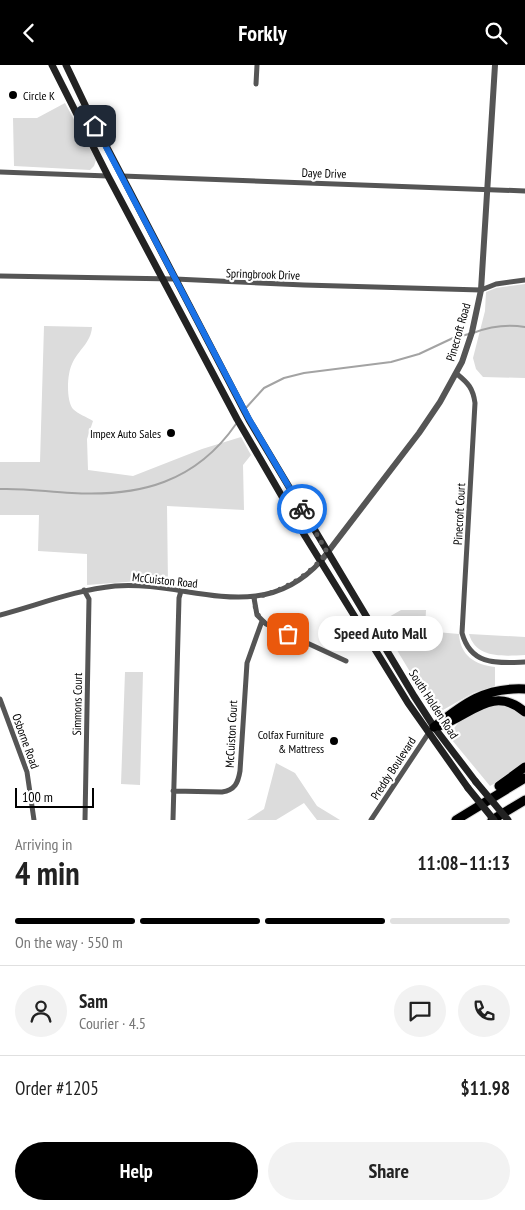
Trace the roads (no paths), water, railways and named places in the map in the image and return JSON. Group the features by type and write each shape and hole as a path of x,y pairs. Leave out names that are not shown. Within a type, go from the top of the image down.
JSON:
{"highway":[{"path":"431,730 477,696 499,690 525,689"},
{"path":"431,730 451,722 480,705 496,700 515,704 525,712"},
{"path":"480,804 489,793 525,767"},
{"path":"456,820 525,778"},
{"path":"493,820 525,800"}],"main road":[{"name":"South Holden Road","path":"52,65 237,419 321,561 468,788 493,820"},
{"name":"South Holden Road","path":"66,65 87,109 249,419 431,730 508,820"}],"street":[{"path":"256,84 257,65"},
{"name":"Pinecroft Road","path":"321,561 419,433 457,374 472,333 481,289 495,65"},
{"path":"0,172 108,175"},
{"name":"Daye Drive","path":"122,176 525,191"},
{"name":"Springbrook Drive","path":"0,276 175,279 304,285 481,289 496,284 525,280"},
{"name":"Pinecroft Court","path":"457,374 469,384 474,392 475,403 462,633 470,651 477,657 496,662 525,662"},
{"name":"McCuiston Road","path":"0,615 84,591 128,586 254,598 287,587 313,570 321,561"},
{"name":"Simmons Court","path":"84,591 89,599 85,820"},
{"path":"173,820 179,597 181,591"},
{"path":"254,598 256,610 262,621 346,661"},
{"name":"McCuiston Court","path":"173,791 226,791 234,788 237,784 240,771 246,668 250,651 262,621"},
{"name":"Osborne Road","path":"0,699 27,772 34,820"},
{"name":"Preddy Boulevard","path":"371,820 431,730"}],"waterway":[{"path":"473,333 499,326 525,327"},
{"path":"245,409 264,388 284,378 304,373 391,362 419,354 453,338 469,334"},
{"path":"0,489 97,494 143,488 164,482 203,460 220,444 236,424"}],"place":[{"name":"Circle K","path":"13,95"},
{"name":"Impex Auto Sales","path":"171,433"},
{"name":"Speed Auto Mall","path":"288,634"},
{"name":"Colfax Furniture & Mattress","path":"334,741"}]}
